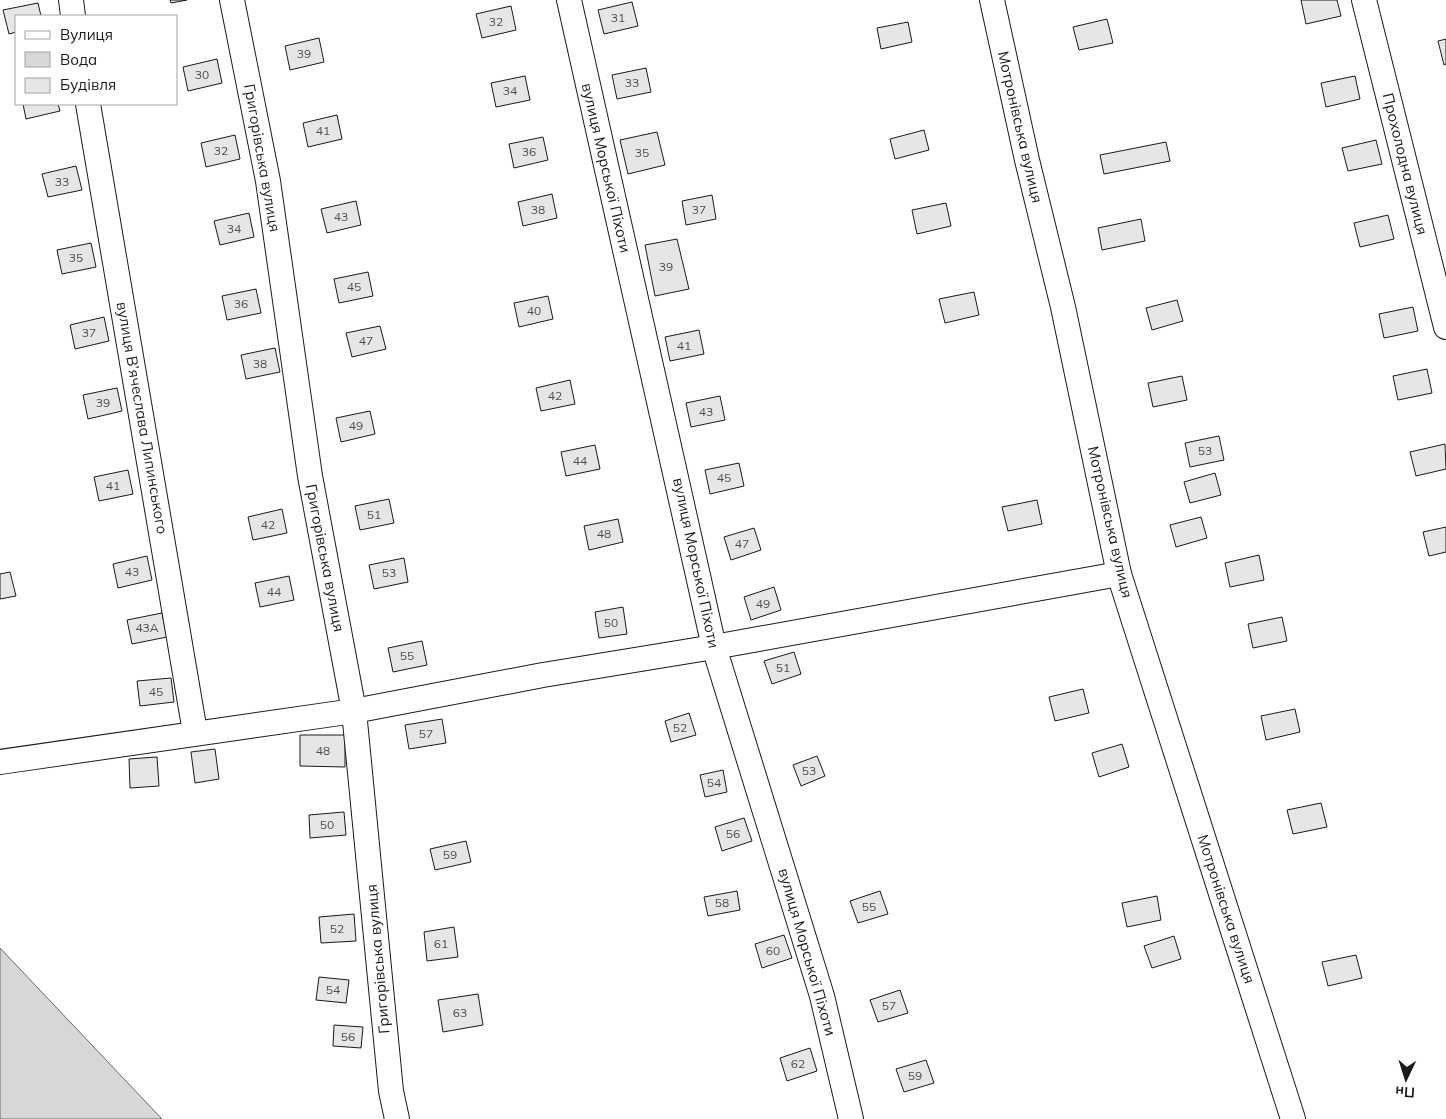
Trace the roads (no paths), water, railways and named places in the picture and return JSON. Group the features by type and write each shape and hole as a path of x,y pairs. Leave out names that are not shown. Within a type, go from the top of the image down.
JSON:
{"street":[{"path":"71,0 73,15"},
{"name":"Григорівська вулиця","path":"232,0 268,181 310,476 354,711 390,1091 397,1119"},
{"name":"вулиця Морської Піхоти","path":"569,0 714,647 822,996 851,1119"},
{"name":"Мотронівська вулиця","path":"992,0 1062,307 1119,574 1293,1119"},
{"name":"Прохолодна вулиця","path":"1364,0 1446,327"},
{"name":"вулиця В’ячеслава Липинського","path":"88,105 195,732"},
{"path":"0,762 195,732 354,711 542,675 714,647 1119,574"}],"water":[{"path":"0,948 162,1119 0,1119"}]}
